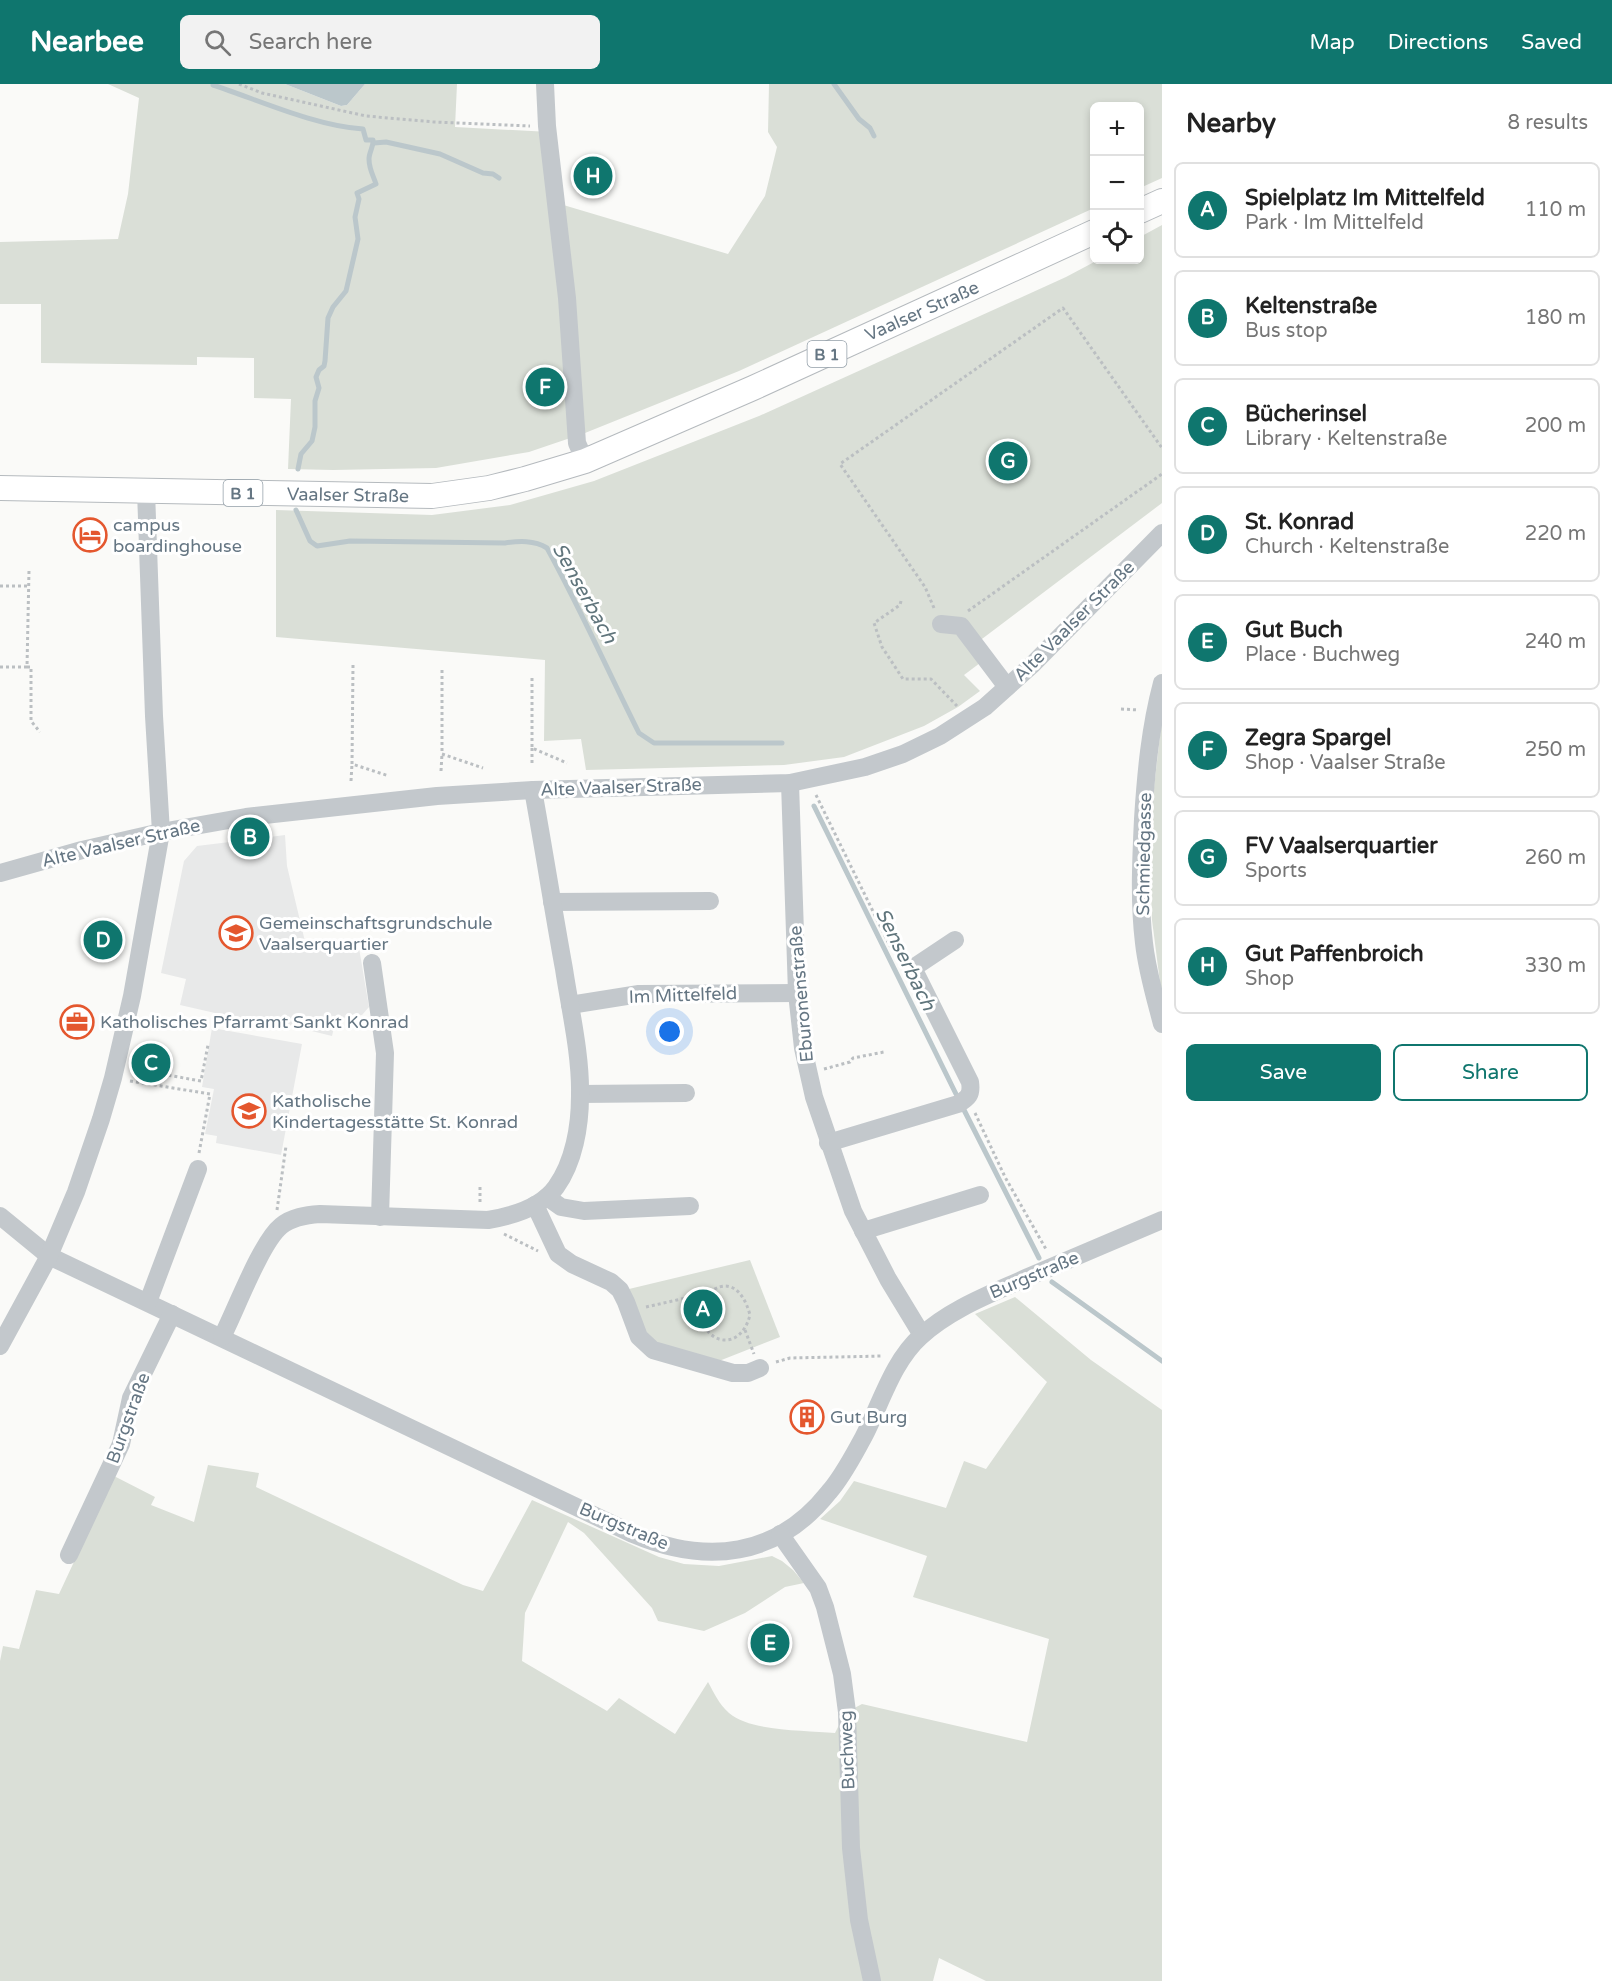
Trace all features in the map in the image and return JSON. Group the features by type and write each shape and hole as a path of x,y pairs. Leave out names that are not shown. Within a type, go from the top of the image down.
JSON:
{"main road":[{"path":"1142,210 1162,201"},
{"name":"Vaalser Straße","path":"0,488 432,496 489,488 585,461 753,388 1090,234"}],"street":[{"path":"545,84 547,126 567,298 577,443 585,461"},
{"path":"0,1346 49,1256 76,1192 115,1072 132,996 160,832 146,491"},
{"name":"Alte Vaalser Straße","path":"0,873 82,850 160,832 265,815 437,796 533,790 790,783 865,768 903,754 966,720 1033,664 1162,533"},
{"path":"941,624 961,626 1007,687"},
{"name":"Schmiedgasse","path":"1162,683 1149,739 1141,888 1144,942 1151,985 1162,1024"},
{"name":"Eburonenstraße","path":"790,783 797,993 808,1072 828,1143 853,1211 888,1279 922,1335"},
{"path":"222,1337 265,1247 281,1226 292,1219 320,1214 488,1220 517,1213 541,1201 556,1188 566,1171 578,1130 580,1094 570,1005 533,790"},
{"path":"552,903 710,901"},
{"path":"828,1143 958,1104 968,1098 971,1091 970,1083 913,968 955,940"},
{"path":"372,963 385,1053 380,1217"},
{"name":"Im Mittelfeld","path":"570,1005 639,994 797,993"},
{"path":"580,1094 686,1093"},
{"path":"148,1302 198,1169"},
{"path":"863,1231 980,1195"},
{"path":"541,1201 584,1211 690,1206"},
{"path":"541,1201 558,1254 572,1264 611,1282 620,1290 639,1337 653,1350 733,1373 748,1373 760,1368"},
{"name":"Burgstraße","path":"0,1216 49,1256 655,1543 697,1552 730,1551 765,1541 798,1523 812,1510 839,1480 903,1356 922,1335 939,1322 968,1305 1162,1220"},
{"name":"Burgstraße","path":"69,1556 121,1444 131,1398 172,1314"},
{"name":"Buchweg","path":"780,1534 818,1588 825,1606 842,1674 847,1712 850,1848 859,1920 872,1981"}],"path":[{"path":"239,84 262,93 366,116 434,123 547,126"},
{"path":"941,624 925,587 840,464 1063,308 1162,448"},
{"path":"961,626 966,613 1162,474"},
{"path":"27,667 29,570"},
{"path":"0,586 29,586"},
{"path":"901,601 900,605 874,623 882,647 903,679 931,679 958,707 966,720"},
{"path":"351,781 353,665"},
{"path":"0,667 31,667 30,721 40,732"},
{"path":"441,771 442,670"},
{"path":"532,678 532,764"},
{"path":"532,748 567,763"},
{"path":"442,754 483,768"},
{"path":"352,764 389,776"},
{"path":"815,793 890,945 913,968"},
{"path":"115,1072 201,1081 208,1045"},
{"path":"808,1072 850,1062 853,1058 884,1052"},
{"path":"115,1072 210,1094 198,1169"},
{"path":"968,1098 1005,1178 1055,1266"},
{"path":"281,1226 277,1206 286,1146"},
{"path":"488,1220 519,1243 540,1252 558,1254"},
{"path":"718,1288 738,1289 750,1315 745,1330 740,1336 732,1340 715,1337 707,1332 700,1314 704,1297 718,1288"},
{"path":"630,1311 690,1297 704,1297"},
{"path":"745,1330 760,1368 790,1358 903,1356"}],"shaded area":[{"path":"108,84 285,84 341,106 347,105 365,84 457,84 455,127 550,132 560,204 728,254 765,196 777,147 768,132 769,84 1162,84 1162,178 1144,186 1144,102 1090,102 1090,210 739,371 585,433 529,452 436,468 288,469 291,399 254,398 254,358 197,357 197,365 41,363 41,304 0,304 0,242 118,239 128,194 139,98"},
{"path":"285,84 365,84 347,105 341,106"},
{"path":"1162,225 1162,503 970,648 980,663 964,675 980,691 958,707 924,726 844,757 784,765 586,770 581,739 544,741 545,660 276,637 276,510 432,515 510,505 594,481 759,416 1090,264 1144,264 1144,235"},
{"path":"1162,718 1162,998 1152,920 1149,831"},
{"name":"Gemeinschaftsgrundschule Vaalserquartier","path":"285,835 287,866 307,950 358,942 369,1007 362,1015 336,1019 332,1036 287,1025 285,1029 180,1005 186,979 161,973 184,861 197,846"},
{"name":"Katholische Kindertagesstätte St. Konrad","path":"212,1028 302,1044 281,1155 216,1143 217,1136 205,1134 214,1089 202,1087"},
{"path":"750,1260 780,1337 719,1361 659,1347 647,1337 629,1289"},
{"path":"1015,1297 1091,1360 1162,1410 1162,1981 986,1981 939,1958 933,1981 0,1981 0,1661 3,1646 19,1649 36,1590 59,1594 114,1476 155,1497 151,1505 194,1522 208,1465 259,1473 256,1487 463,1585 483,1591 532,1500 659,1557 684,1564 719,1566 772,1556 793,1570 804,1583 785,1587 745,1613 704,1631 658,1621 652,1608 584,1533 568,1522 525,1613 522,1661 607,1711 619,1698 675,1734 708,1682 729,1713 751,1724 765,1727 835,1733 845,1713 862,1704 1027,1742 1049,1639 913,1597 927,1556 820,1519 840,1501 854,1481 946,1508 964,1461 986,1469 1047,1382 975,1314"}],"waterway":[{"path":"834,84 874,136"},
{"name":"Senserbach","path":"213,85 307,118 363,129 366,140 373,140 369,163 376,184 357,193 359,199 355,217 358,239 346,291 333,307 328,318 324,366 316,377 319,388 315,401 315,427 312,441 301,454 298,469"},
{"path":"374,143 386,142 440,154 499,178"},
{"name":"Senserbach","path":"296,510 310,541 317,546 350,541 532,542 542,545 547,548 559,571 639,733 654,743 782,743"},
{"name":"Senserbach","path":"814,806 956,1094"},
{"name":"Senserbach","path":"963,1108 1039,1258"},
{"name":"Senserbach","path":"1052,1282 1162,1361"}],"place":[{"name":"Gut Paffenbroich","path":"593,176"},
{"name":"Zegra Spargel","path":"545,387"},
{"name":"FV Vaalserquartier","path":"1008,461"},
{"name":"campus boardinghouse","path":"90,535"},
{"name":"Keltenstraße","path":"250,837"},
{"name":"Gemeinschaftsgrundschule Vaalserquartier","path":"236,933"},
{"name":"St. Konrad","path":"103,940"},
{"name":"Katholisches Pfarramt Sankt Konrad","path":"77,1022"},
{"name":"Bücherinsel","path":"151,1063"},
{"name":"Katholische Kindertagesstätte St. Konrad","path":"249,1111"},
{"name":"Spielplatz Im Mittelfeld","path":"703,1309"},
{"name":"Gut Burg","path":"807,1417"},
{"name":"Gut Buch","path":"770,1643"}]}
